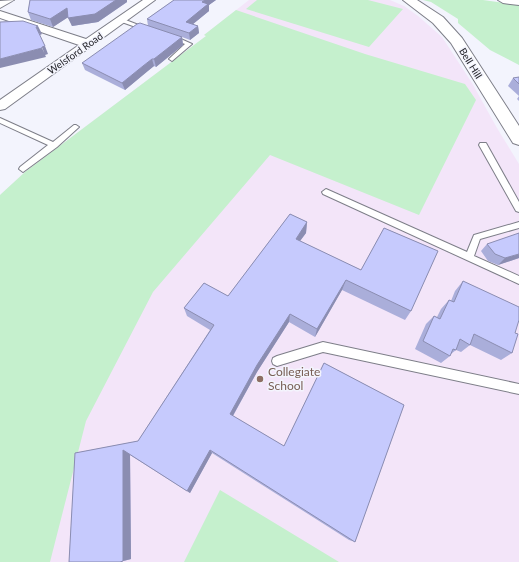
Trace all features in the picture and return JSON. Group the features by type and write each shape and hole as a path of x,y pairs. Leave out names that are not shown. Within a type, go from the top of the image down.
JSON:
{"main road":[{"name":"Bell Hill","path":"409,0 438,20 457,41 519,139"}],"street":[{"path":"0,5 9,0"},
{"name":"Welsford Road","path":"0,106 150,0"},
{"path":"503,0 519,2"},
{"path":"0,14 88,44"}],"lane":[{"path":"121,20 150,30"},
{"path":"165,35 189,44 172,59"},
{"path":"0,120 54,145"},
{"path":"23,169 76,127"},
{"path":"484,145 519,209"},
{"path":"326,192 519,280"},
{"path":"469,257 477,237 519,225"},
{"path":"277,361 323,347 519,389"}],"shaded area":[{"name":"Collegiate School","path":"249,0 390,0 404,6 442,37 472,83 519,164 519,562 0,562 0,195 25,172 206,36 204,35"}],"green space":[{"path":"257,0 368,0 403,9 369,47 246,9"},
{"path":"423,0 483,0 519,5 519,65 490,50 458,23 458,19 431,2"},
{"path":"236,10 365,54 465,84 476,100 419,215 270,155 153,292 86,421 50,562 0,562 0,195 25,172 206,36 204,35"},
{"path":"220,490 339,562 184,562"}],"building":[{"path":"30,0 116,0 95,14 68,18 67,8 50,19 28,12"},
{"path":"174,0 205,0 202,2 208,4 186,22 198,26 189,33 147,19"},
{"path":"23,21 38,26 36,27 45,46 0,59 0,22"},
{"path":"140,23 182,37 122,83 82,63 137,24"},
{"path":"519,77 519,84 513,78"},
{"path":"290,214 307,222 296,239 361,270 384,228 438,251 411,311 346,280 317,329 290,314 257,365 230,414 284,446 324,363 404,405 355,542 210,450 187,491 123,450 123,561 69,562 75,453 138,441 214,325 184,308 204,283 228,296"},
{"path":"519,233 519,254 505,258 495,254 487,244"},
{"path":"463,281 519,307 519,320 515,333 518,334 512,353 474,334 470,345 460,339 456,350 453,349 450,356 423,341 434,316 440,319 449,300 454,302"}],"place":[{"name":"Collegiate School","path":"260,379"}]}
